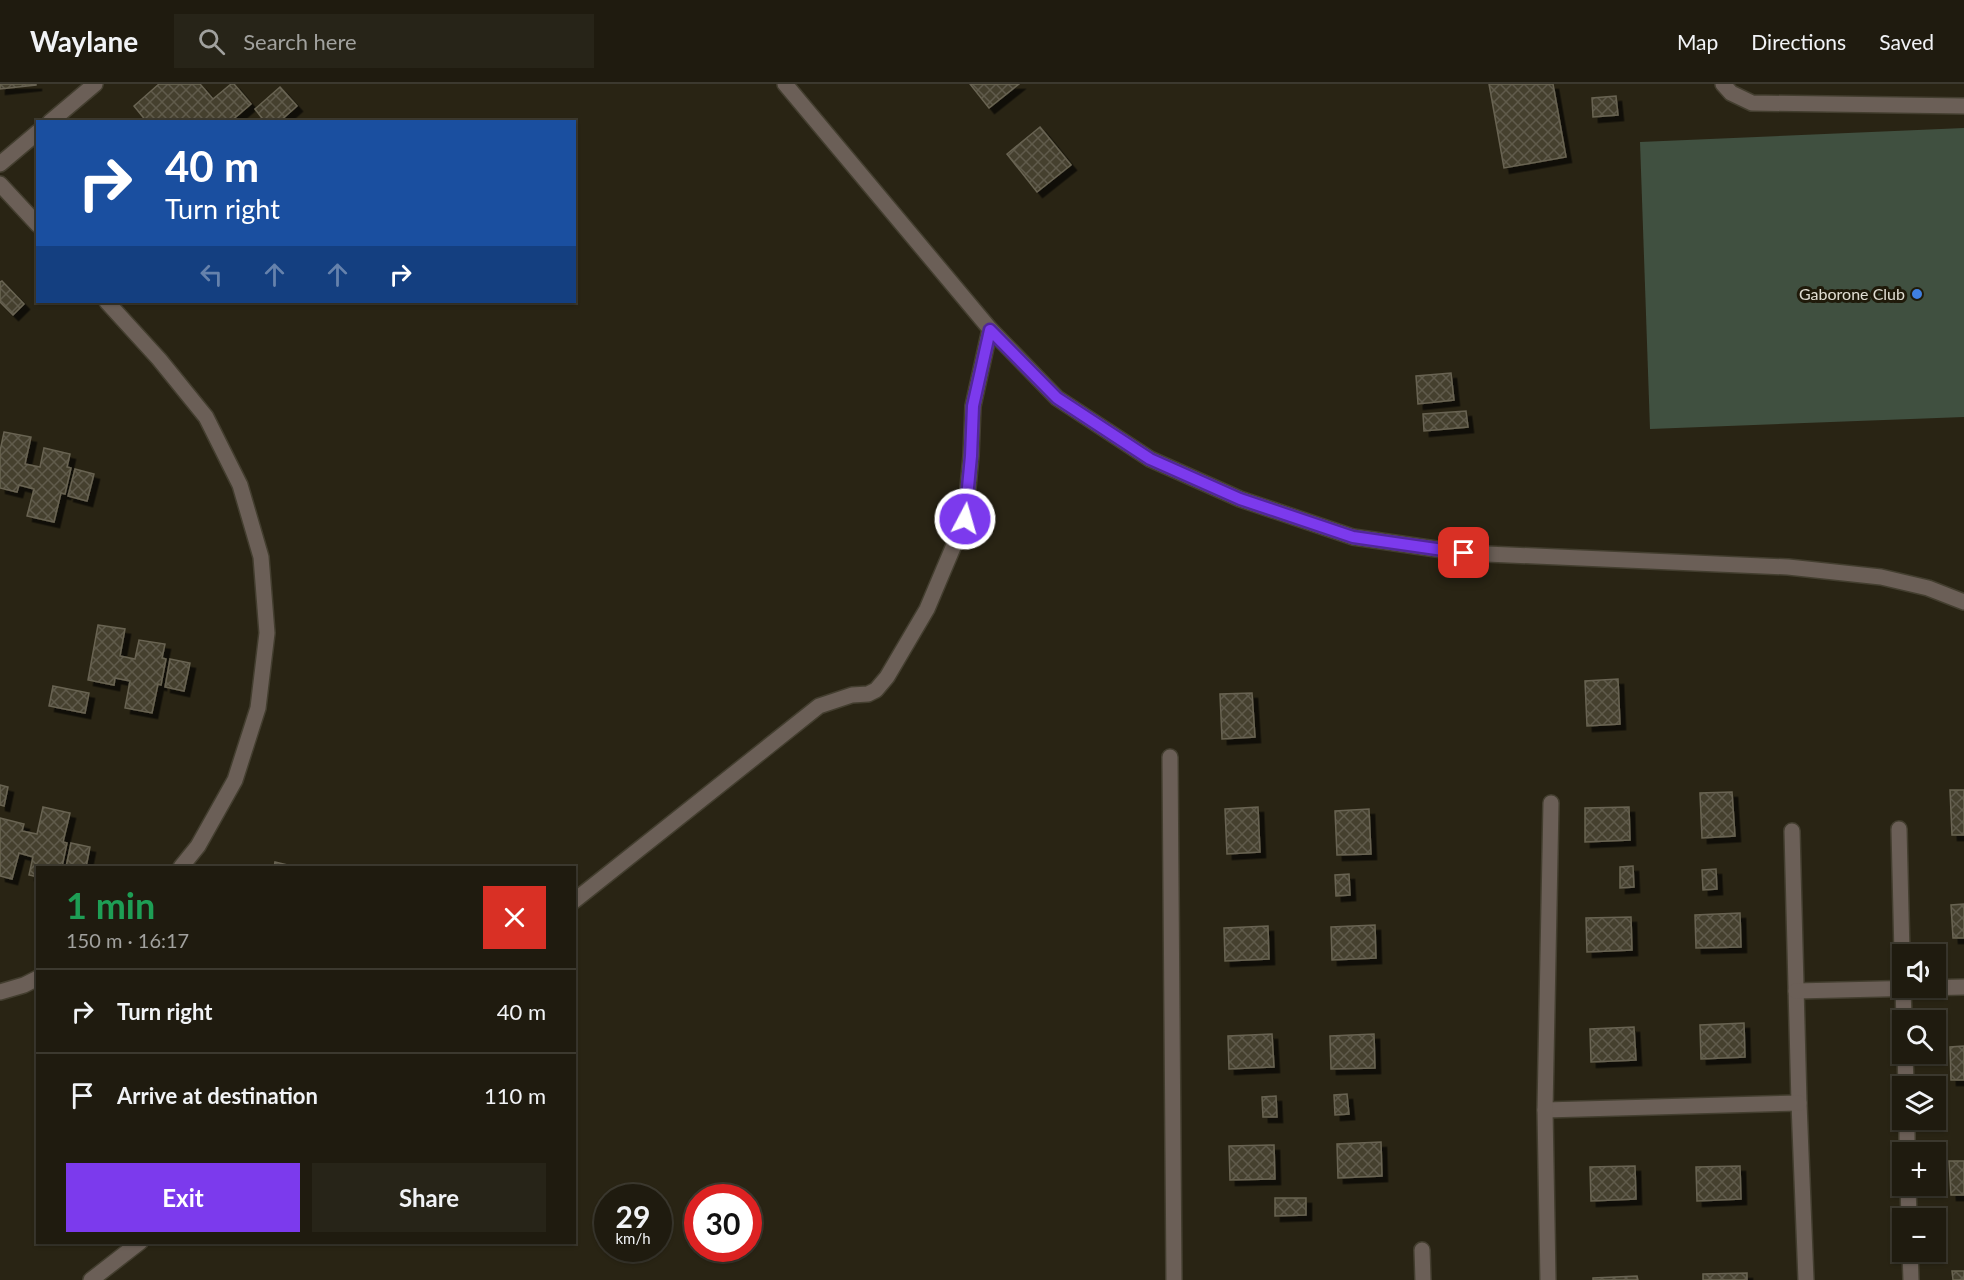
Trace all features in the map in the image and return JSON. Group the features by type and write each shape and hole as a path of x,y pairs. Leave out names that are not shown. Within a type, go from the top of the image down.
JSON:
{"street":[{"path":"52,120 95,84"},
{"path":"785,84 990,330 1057,398 1150,459 1240,499 1353,537 1464,553 1788,567 1881,577 1928,588 1964,602"},
{"path":"1724,84 1731,93 1752,103 1964,106"},
{"path":"0,164 36,134"},
{"path":"0,184 36,223"},
{"path":"108,303 159,358 206,417 240,485 261,557 267,633 258,708 235,780 198,846 182,866"},
{"path":"576,900 819,706 852,695 868,694 876,690 887,677 927,609 965,519 973,406 990,330"},
{"path":"1170,757 1174,1280"},
{"path":"1548,1280 1545,1110 1551,803"},
{"path":"1899,829 1902,944"},
{"path":"1792,831 1806,1280"},
{"path":"0,992 36,979"},
{"path":"1946,987 1964,987"},
{"path":"1796,992 1892,988"},
{"path":"1545,1110 1799,1103"},
{"path":"91,1280 137,1244"},
{"path":"1422,1250 1423,1280"},
{"path":"1910,1262 1911,1280"}],"green space":[{"path":"1964,128 1964,417 1650,429 1640,142"}],"building":[{"path":"0,84 36,84 36,85 0,89"},
{"path":"159,84 200,84 213,99 234,84 251,104 232,120 145,120 134,106"},
{"path":"970,84 1019,84 989,108"},
{"path":"1489,84 1553,84 1566,157 1504,168"},
{"path":"280,87 297,106 281,120 263,120 255,109"},
{"path":"1616,96 1618,115 1593,117 1592,98"},
{"path":"1040,127 1071,165 1037,192 1007,154"},
{"path":"2,281 24,304 13,315 0,302 0,282"},
{"path":"1451,373 1454,400 1418,404 1416,376"},
{"path":"1466,411 1468,427 1424,431 1423,414"},
{"path":"4,432 31,437 25,464 40,467 44,448 70,454 67,467 71,468 65,494 61,493 54,522 27,516 34,489 19,485 17,492 0,488 0,451"},
{"path":"75,469 94,474 87,501 68,496"},
{"path":"98,625 125,629 120,656 135,659 139,640 165,644 162,658 166,659 152,713 125,708 130,681 115,678 114,685 88,680"},
{"path":"170,659 190,663 184,691 165,687"},
{"path":"1618,679 1620,724 1587,726 1585,681"},
{"path":"53,686 89,693 85,713 49,706"},
{"path":"1252,693 1255,737 1222,739 1220,694"},
{"path":"0,785 8,787 4,806 0,805"},
{"path":"1950,790 1964,790 1964,835 1952,835"},
{"path":"1732,792 1735,836 1702,838 1700,793"},
{"path":"43,807 70,813 63,842 67,843 62,866 36,866 36,877 29,875 33,857 19,853 12,879 0,876 0,818 24,824 22,831 37,834"},
{"path":"1258,807 1260,852 1227,854 1225,809"},
{"path":"1629,807 1630,840 1585,842 1585,808"},
{"path":"1369,809 1371,854 1337,855 1335,811"},
{"path":"71,843 90,847 86,866 66,866"},
{"path":"275,862 292,866 274,866"},
{"path":"1633,866 1634,887 1620,888 1620,867"},
{"path":"1716,869 1717,889 1703,890 1702,870"},
{"path":"1349,874 1350,895 1336,896 1335,875"},
{"path":"1964,904 1964,938 1953,938 1951,905"},
{"path":"1740,913 1741,947 1696,948 1695,915"},
{"path":"1631,917 1632,950 1587,952 1586,918"},
{"path":"1375,925 1376,958 1332,960 1331,927"},
{"path":"1268,926 1269,959 1225,961 1224,928"},
{"path":"1744,1023 1745,1057 1701,1059 1700,1025"},
{"path":"1634,1027 1636,1060 1591,1062 1590,1029"},
{"path":"1272,1034 1274,1067 1229,1069 1228,1036"},
{"path":"1374,1034 1375,1068 1331,1069 1330,1036"},
{"path":"1964,1046 1964,1080 1951,1080 1950,1047"},
{"path":"1347,1094 1349,1114 1335,1115 1334,1095"},
{"path":"1276,1096 1277,1117 1263,1117 1262,1097"},
{"path":"1381,1142 1382,1176 1338,1178 1337,1144"},
{"path":"1274,1145 1275,1179 1230,1180 1229,1146"},
{"path":"1949,1161 1964,1161 1964,1195 1951,1195"},
{"path":"1635,1166 1636,1199 1591,1201 1590,1167"},
{"path":"1740,1166 1741,1199 1697,1201 1696,1167"},
{"path":"1275,1198 1306,1198 1306,1215 1275,1216"},
{"path":"1952,1271 1964,1271 1964,1280 1953,1280"},
{"path":"1747,1273 1747,1280 1703,1280 1703,1274"},
{"path":"1637,1276 1638,1280 1593,1280 1593,1278"}],"place":[{"name":"Gaborone Club","path":"1917,294"}],"route":[{"path":"965,519 973,406 990,330 1057,398 1150,459 1240,499 1353,537 1464,553"}]}
